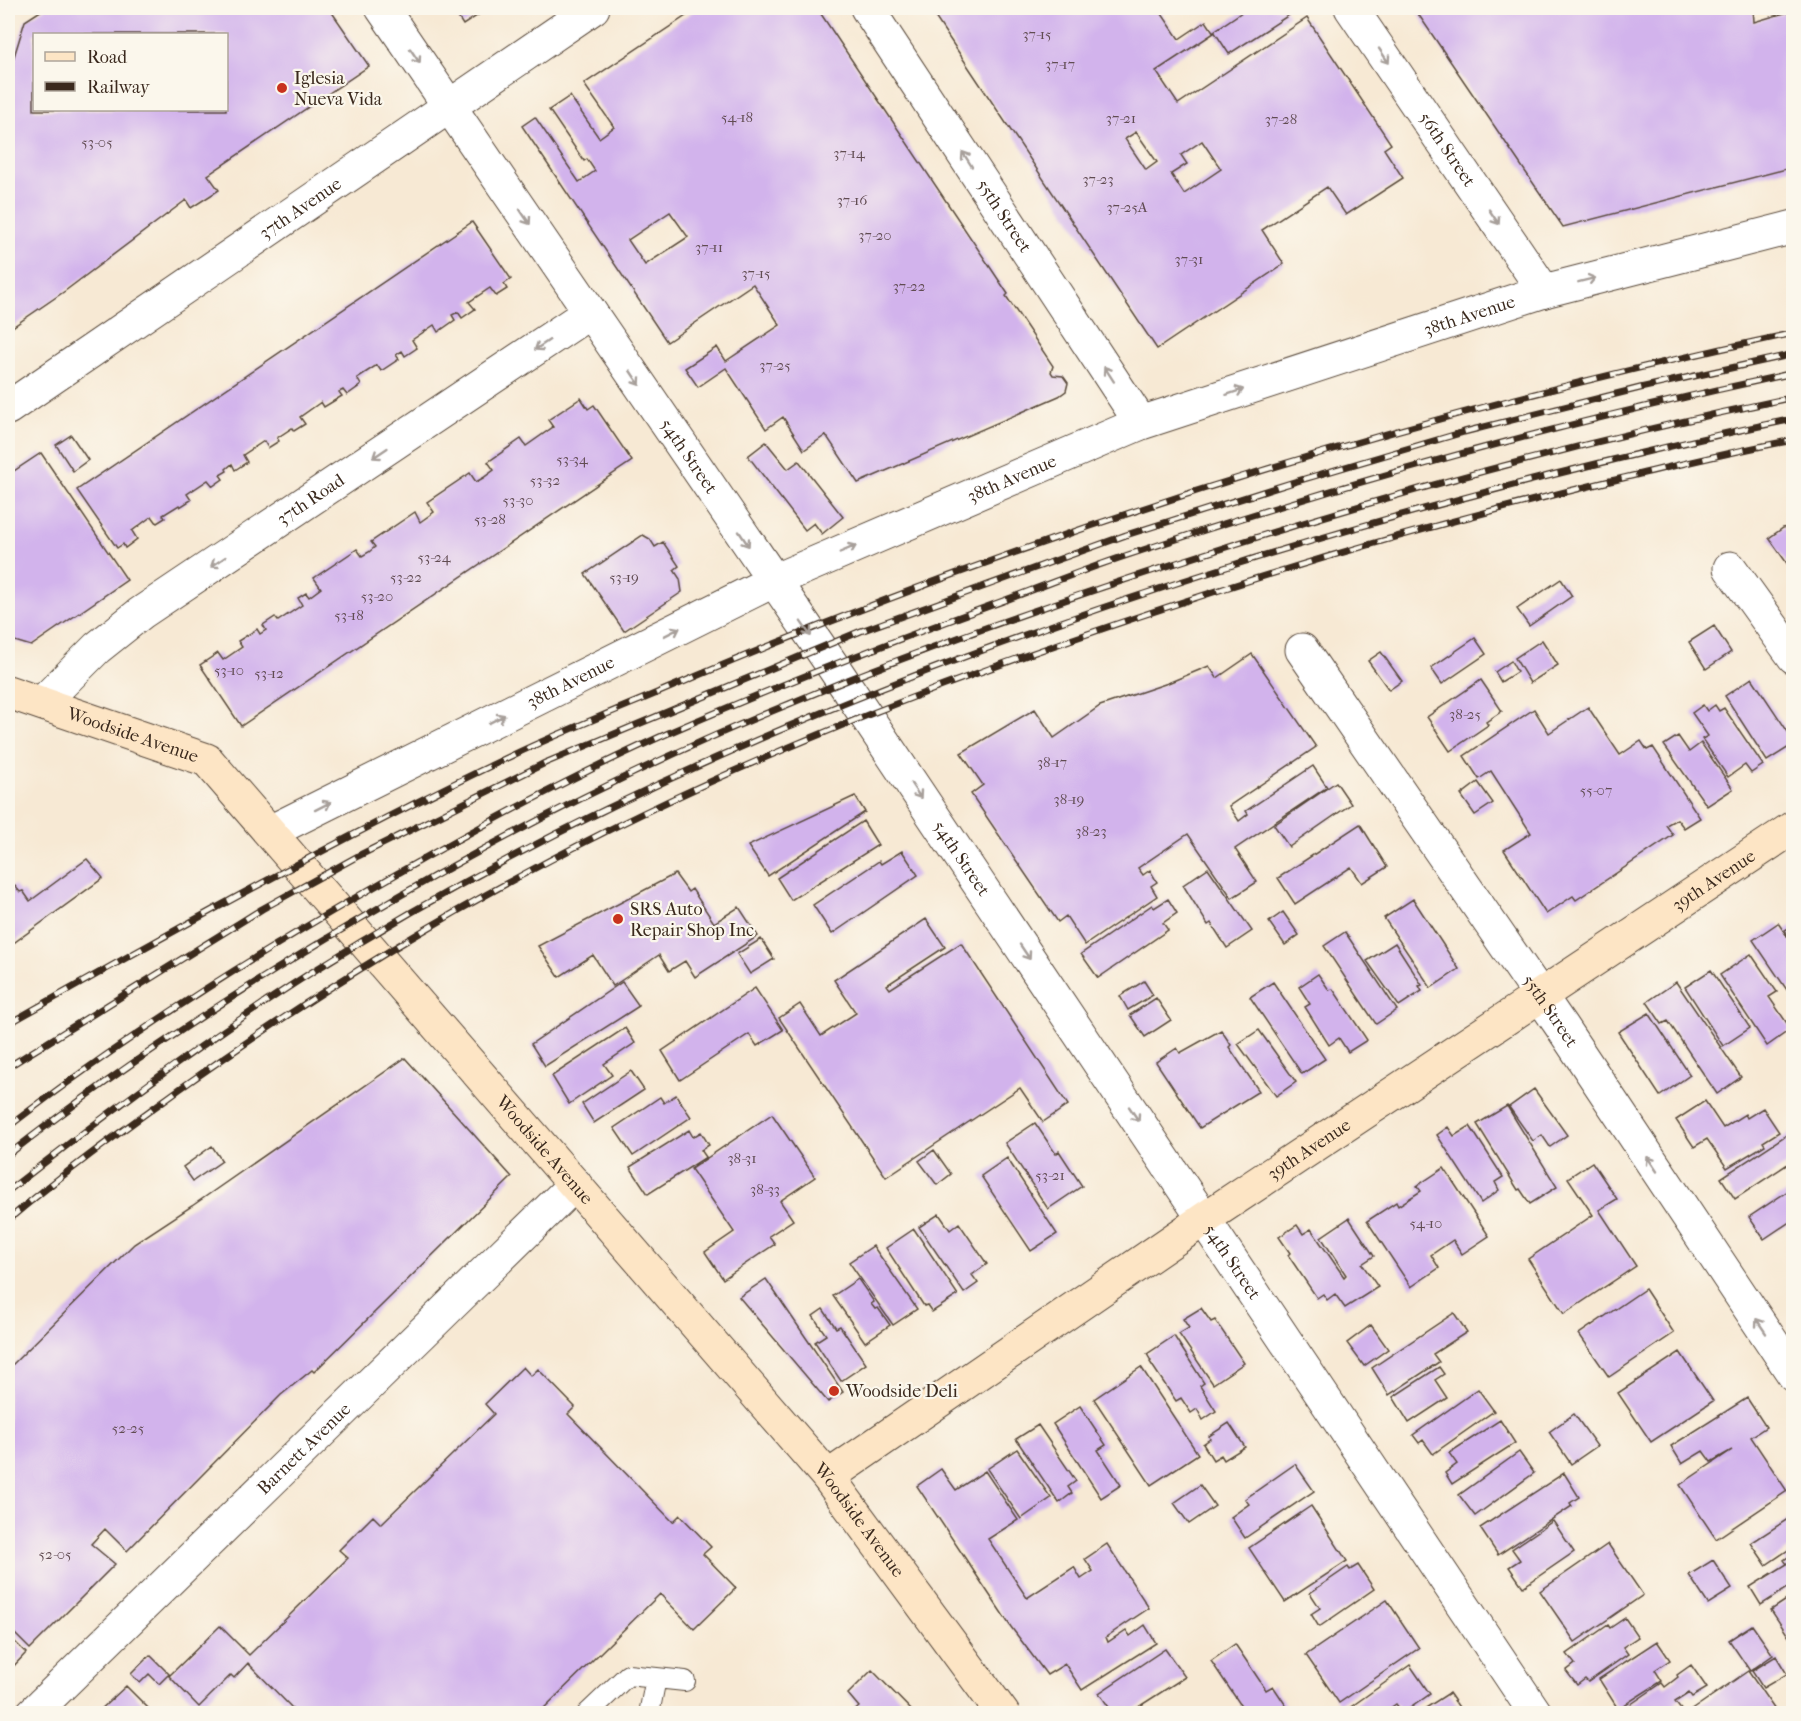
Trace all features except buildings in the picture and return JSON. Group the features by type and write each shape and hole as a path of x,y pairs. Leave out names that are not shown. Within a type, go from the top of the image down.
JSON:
{"street":[{"name":"54th Street","path":"382,8 832,665 1536,1713"},
{"name":"37th Avenue","path":"8,408 593,8"},
{"name":"55th Street","path":"867,8 1141,423"},
{"name":"56th Street","path":"1351,8 1544,291"},
{"name":"38th Avenue","path":"270,832 773,581 1141,423 1544,291 1794,227"},
{"name":"37th Road","path":"42,703 97,648 141,614 590,312"},
{"path":"1730,568 1794,657"},
{"name":"55th Street","path":"1302,650 1540,997 1794,1375"},
{"name":"Woodside Avenue","path":"8,692 207,760 828,1477 1003,1713"},
{"name":"39th Avenue","path":"828,1477 1204,1220 1794,826"},
{"name":"Barnett Avenue","path":"32,1713 575,1184"}],"lane":[{"path":"587,1713 628,1675 685,1681"},
{"path":"649,1713 656,1678"}],"railway":[{"path":"8,1024 257,886 447,787 557,735 830,621 965,570 1237,478 1514,399 1794,333"},
{"path":"8,1067 262,909 358,856 545,763 861,631 1126,535 1294,482 1464,432 1640,388 1794,354"},
{"path":"8,1127 136,1035 224,977 315,922 437,851 553,788 712,714 872,650 1066,577 1220,525 1383,476 1546,431 1794,373"},
{"path":"8,1155 92,1092 179,1032 268,974 358,920 463,860 570,804 733,727 839,683 990,626 1269,533 1418,489 1568,449 1794,397"},
{"path":"8,1191 157,1078 234,1024 312,972 420,907 530,847 758,740 992,647 1110,605 1275,552 1410,512 1546,476 1794,419"},
{"path":"8,1220 71,1169 181,1088 306,1003 392,949 480,898 608,830 782,750 870,714 1049,647 1276,572 1514,505 1702,459 1794,440"}],"place":[{"name":"Iglesia Nueva Vida","path":"282,88"},
{"name":"SRS Auto Repair Shop Inc","path":"618,919"},
{"name":"Woodside Deli","path":"834,1391"}]}
